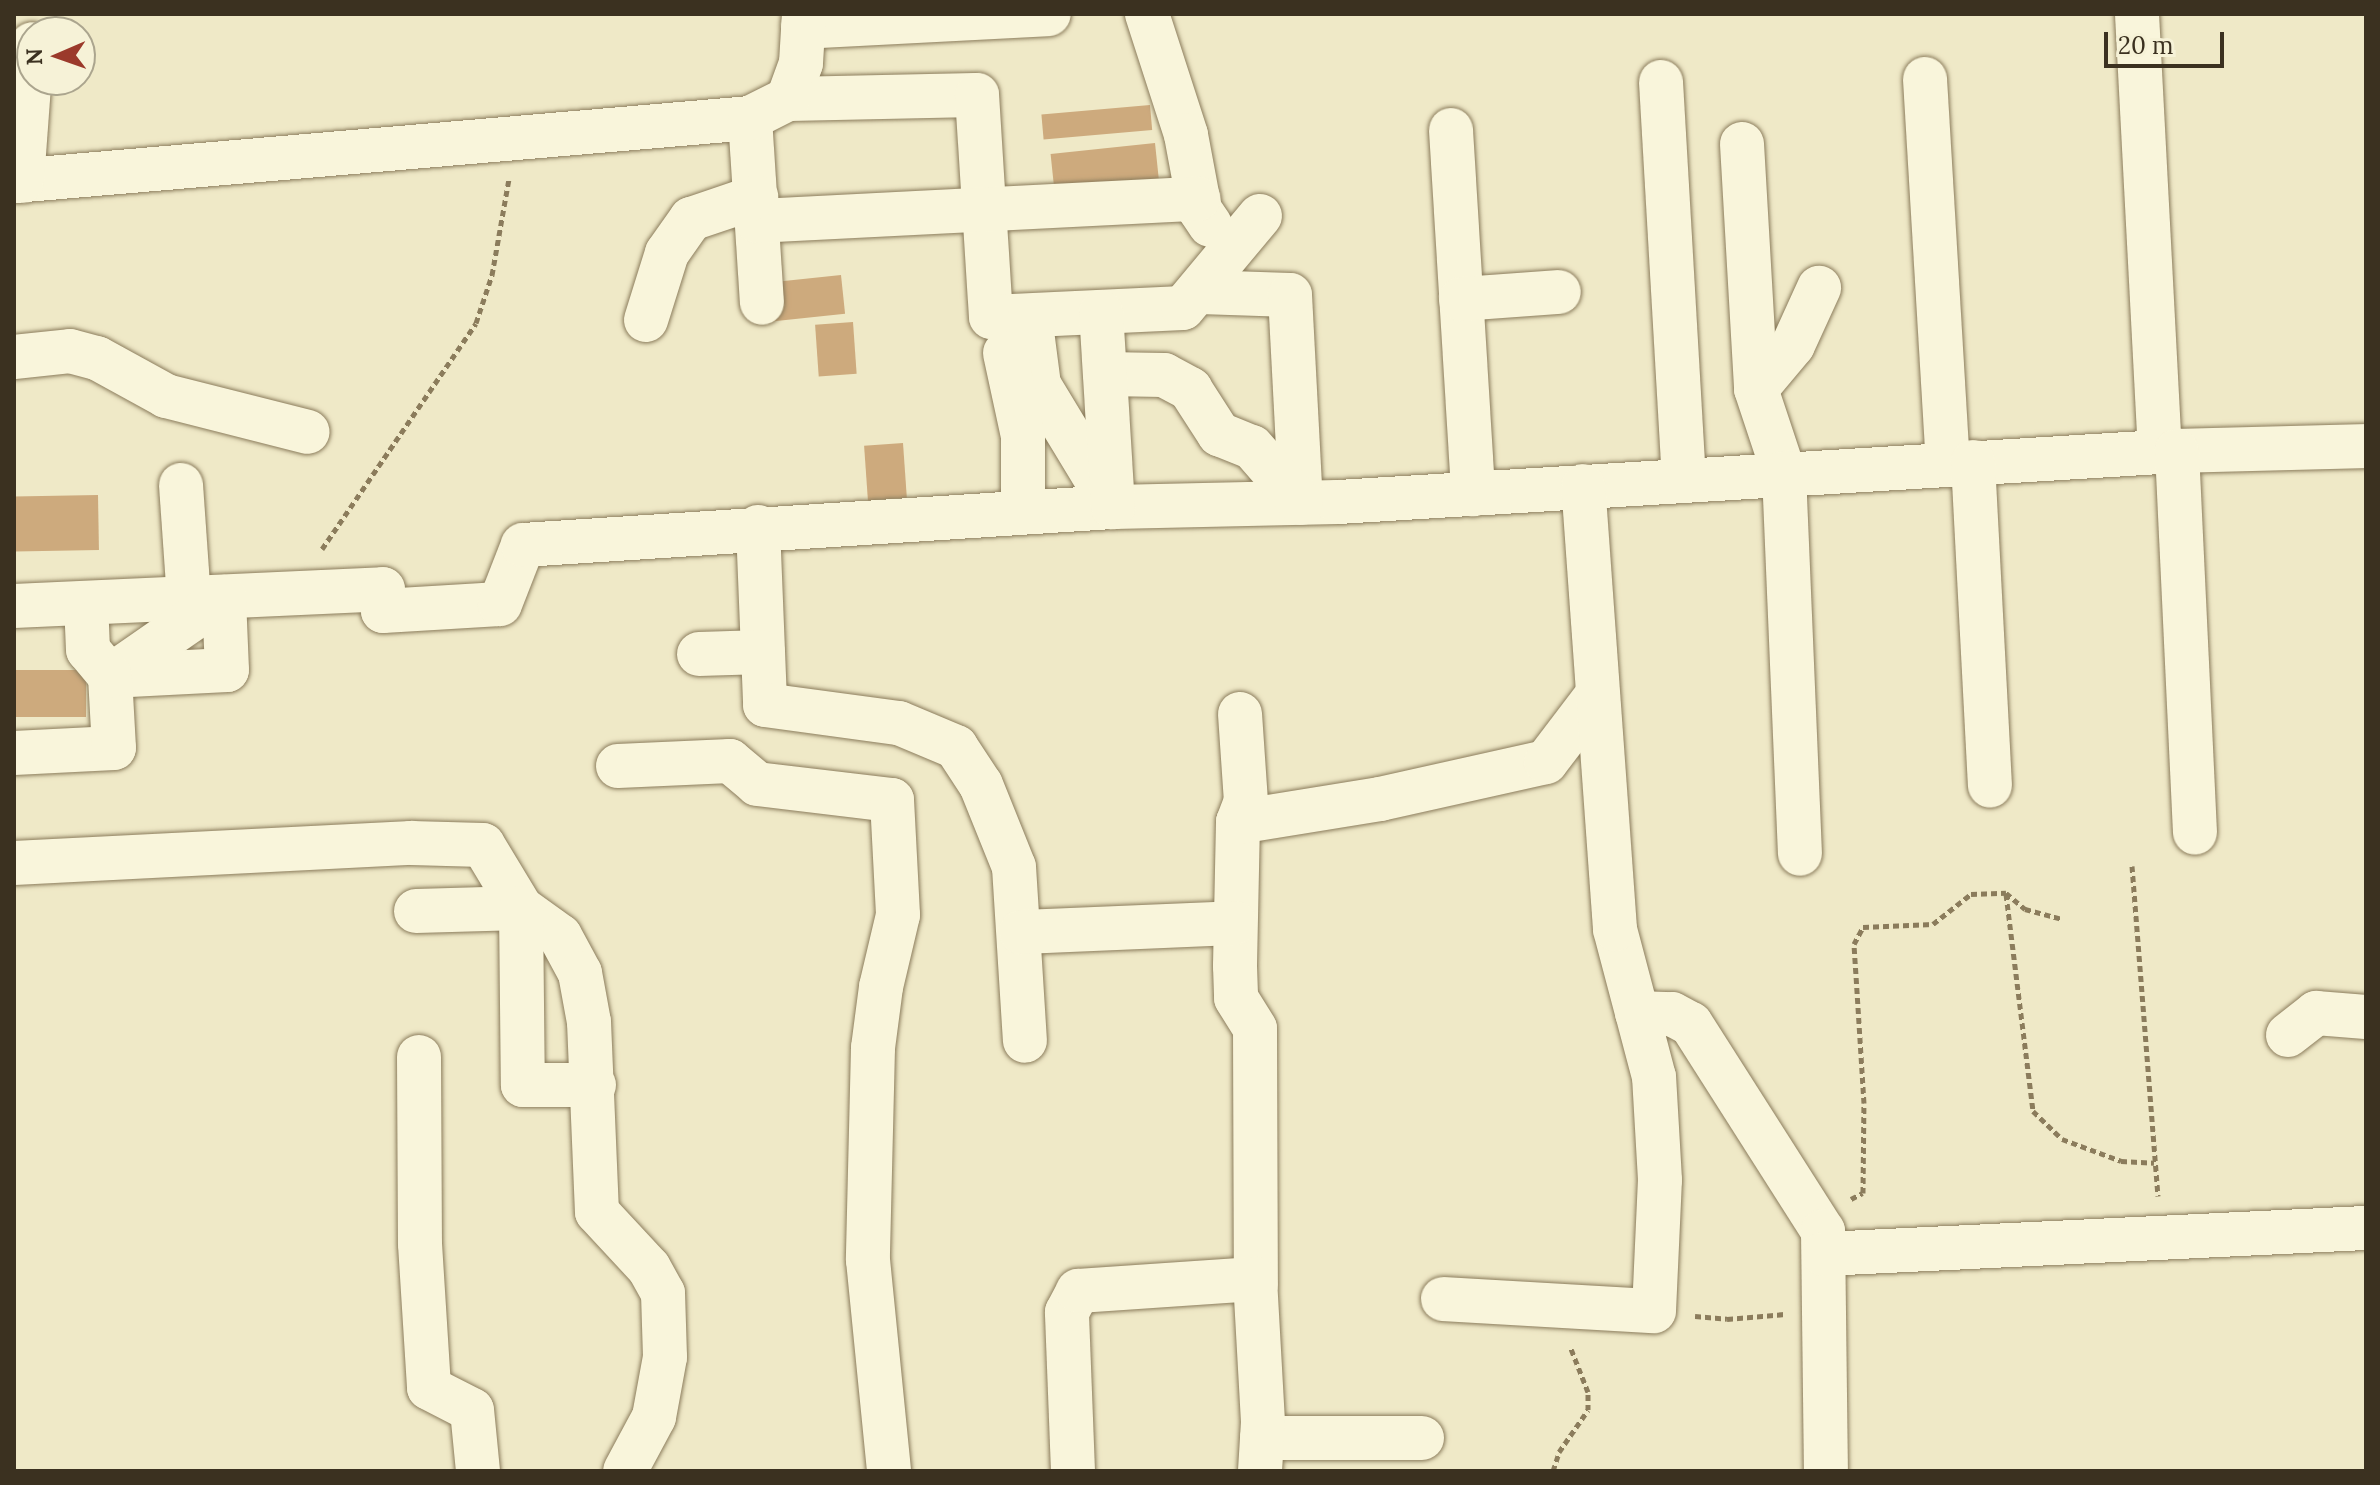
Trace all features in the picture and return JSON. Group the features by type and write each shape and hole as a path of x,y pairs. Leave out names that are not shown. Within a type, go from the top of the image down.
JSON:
{"street":[{"path":"762,303 756,209 769,109 801,63 804,20 1049,14"},
{"path":"1147,14 1186,135 1198,199 1230,253"},
{"path":"2137,14 2195,833"},
{"path":"1925,79 1990,786"},
{"path":"1661,82 1684,479"},
{"path":"27,96 18,181 519,139 769,109 977,95 983,209 1010,317 1039,385 1113,507"},
{"path":"1451,130 1473,494"},
{"path":"1742,144 1756,389 1784,473 1800,854"},
{"path":"646,320 667,253 691,219 756,209 983,209 1198,199"},
{"path":"1010,317 1183,308 1200,292 1260,216"},
{"path":"1756,389 1793,345 1819,288"},
{"path":"1200,292 1290,295 1301,503"},
{"path":"1461,299 1559,292"},
{"path":"1101,312 1113,507"},
{"path":"1010,317 1005,353 1023,436 1023,512"},
{"path":"14,357 70,351 97,358 166,396 308,432"},
{"path":"1105,374 1164,375 1190,389 1219,434 1252,447 1301,503"},
{"path":"14,606 383,589 383,611 500,604 523,545 758,527 1113,507 1301,503 2168,451 2366,446"},
{"path":"110,676 227,670 181,485"},
{"path":"1443,1299 1654,1311 1659,1150 1654,1077 1615,929 1583,486"},
{"path":"758,527 765,705 899,723 956,747 981,785 1014,867 1021,932 1025,1041"},
{"path":"110,676 207,597"},
{"path":"14,753 114,748 110,676 88,650 86,603"},
{"path":"699,654 763,652"},
{"path":"1238,822 1510,774 1546,762 1597,695"},
{"path":"1240,714 1246,801 1238,822 1236,998 1255,1029 1256,1285 1261,1454 1422,1438"},
{"path":"1559,748 1602,774"},
{"path":"618,766 730,761 757,784 892,800 898,915 881,987 873,1048 868,1260 889,1471"},
{"path":"14,863 411,843 483,845 521,908 560,936 580,973 594,1085 597,1212 649,1268 663,1293 665,1357 654,1417 625,1471"},
{"path":"411,843 417,925 521,908"},
{"path":"521,908 523,1085 594,1085"},
{"path":"1021,932 1235,923"},
{"path":"1637,1013 1672,1014 1691,1024 1819,1236 1826,1310 1826,1471"},
{"path":"2288,1035 2316,1013 2366,1017"},
{"path":"419,1057 420,1244 429,1388 472,1410 478,1471"},
{"path":"1819,1236 2162,1237 2366,1228"},
{"path":"1073,1471 1067,1312 1078,1291 1255,1279 1256,1285"}],"path":[{"path":"293,593 476,323 492,275 519,139"},
{"path":"2132,866 2162,1237"},
{"path":"2006,893 2033,1111 2062,1139 2121,1161 2154,1163"},
{"path":"1819,1236 1863,1193 1864,1103 1854,944 1863,927 1933,924 1971,894 2006,893 2025,909 2062,919"},
{"path":"1553,1471 1559,1452 1588,1410 1579,1364 1567,1340 1570,1306"},
{"path":"1654,1311 1727,1319 1826,1310"}],"building":[{"path":"1150,105 1152,130 1044,139 1041,114"},
{"path":"1155,143 1159,184 1055,195 1051,154"},
{"path":"841,275 845,314 771,322 767,283"},
{"path":"853,322 857,374 819,377 815,325"},
{"path":"903,443 907,498 868,501 864,446"},
{"path":"98,495 99,550 15,551 14,496"},
{"path":"14,670 86,670 86,717 14,717"}]}
